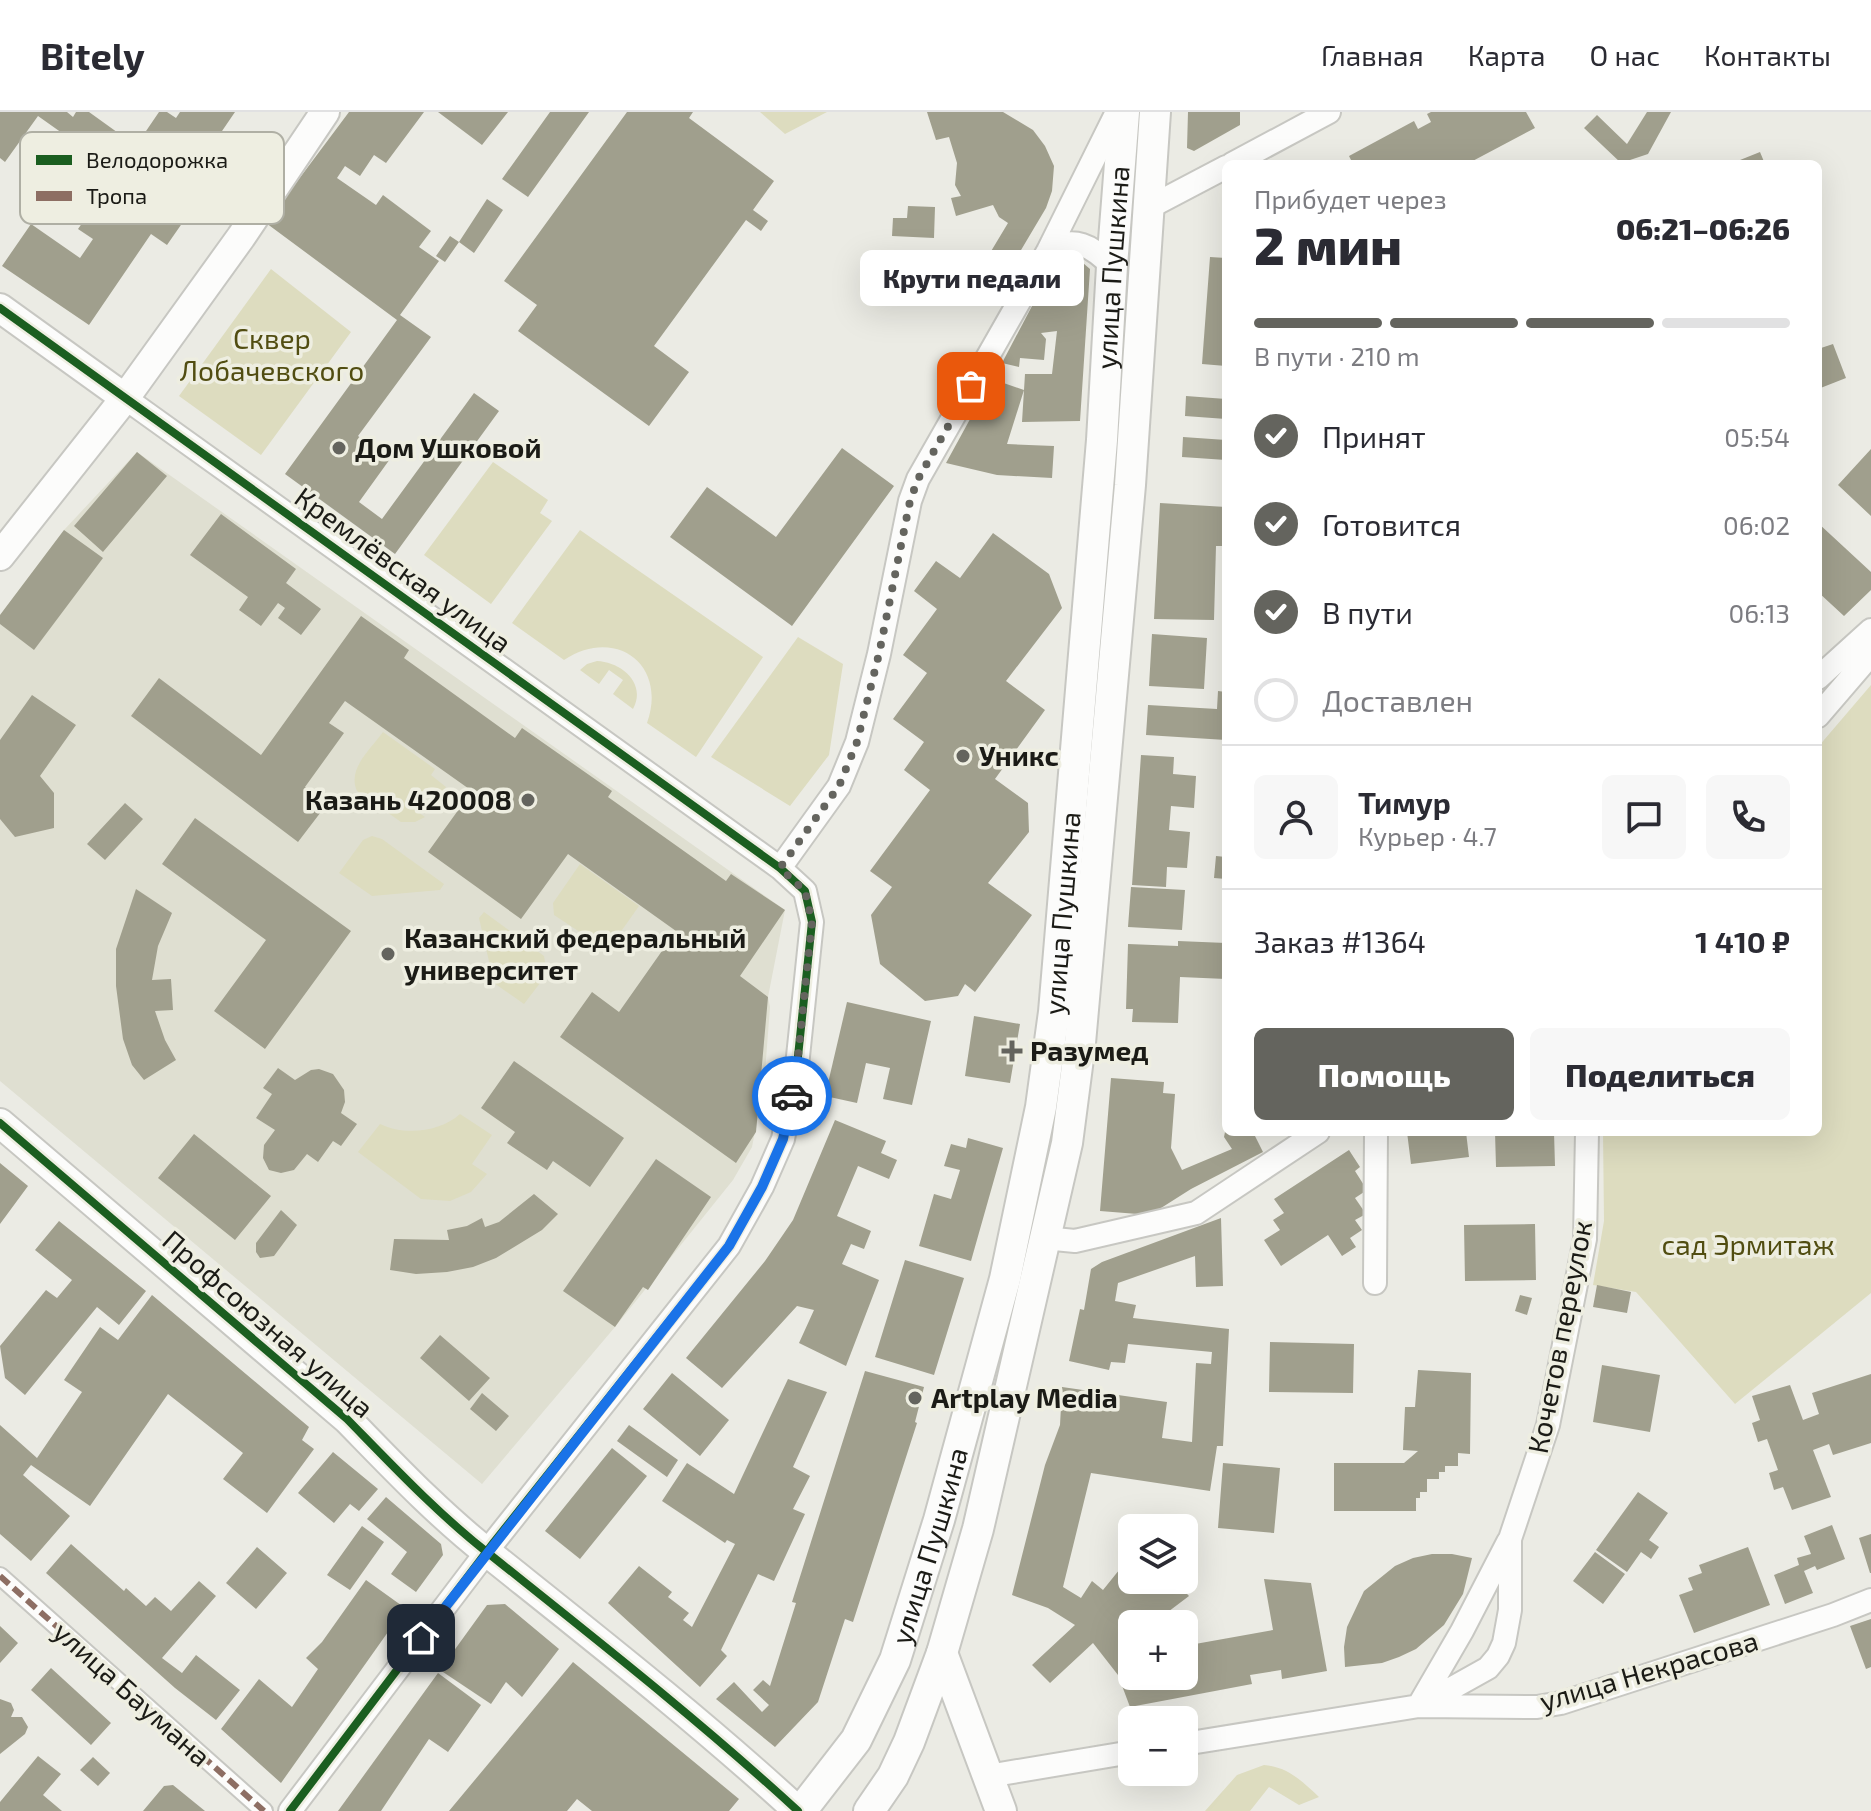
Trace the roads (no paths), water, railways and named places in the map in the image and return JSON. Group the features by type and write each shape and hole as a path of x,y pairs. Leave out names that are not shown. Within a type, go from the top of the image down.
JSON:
{"main road":[{"name":"улица Пушкина","path":"799,1811 856,1740 895,1660 939,1520 1005,1279 1041,1107 1056,997 1102,440 1124,112"},
{"name":"улица Пушкина","path":"869,1811 893,1776 909,1742 942,1653 978,1529 1067,1143 1080,1043 1131,470 1155,112"},
{"path":"942,1653 1001,1811"}],"street":[{"path":"284,173 325,112"},
{"path":"780,868 839,786 857,742 879,654 910,501 918,479 1048,251 1117,112"},
{"path":"1239,160 1329,112"},
{"path":"1148,208 1222,169"},
{"path":"0,556 125,398 250,224"},
{"path":"1048,251 1059,245 1083,244 1095,249 1112,266"},
{"name":"Кремлёвская улица","path":"0,308 780,868 805,891 812,922 797,1066 783,1139 762,1187 729,1246 487,1552 290,1811"},
{"path":"1822,674 1871,630"},
{"path":"1822,711 1867,659 1871,630"},
{"name":"Профсоюзная улица","path":"0,1123 347,1419 398,1472 487,1552 686,1712 799,1811"},
{"path":"1044,1238 1075,1241 1196,1213 1312,1136"},
{"path":"1375,1283 1376,1136"},
{"name":"Кочетов переулок","path":"1419,1706 1510,1539 1548,1425 1585,1239 1587,1136"},
{"name":"Кочетов переулок","path":"1419,1706 1455,1684 1473,1678 1488,1668 1498,1656 1504,1643 1510,1610 1510,1539"},
{"name":"улица Баумана","path":"0,1576 264,1811"},
{"name":"улица Некрасова","path":"1198,1742 1419,1706 1537,1707 1561,1703 1871,1600"},
{"path":"988,1776 1118,1754"}],"place":[{"name":"Крути педали","path":"971,386"},
{"name":"Дом Ушковой","path":"339,448"},
{"name":"Уникс","path":"963,756"},
{"name":"Казань 420008","path":"528,800"},
{"name":"Казанский федеральный университет","path":"388,954"},
{"name":"Разумед","path":"1012,1051"},
{"name":"Artplay Media","path":"915,1398"}],"park label":[{"name":"Сквер Лобачевского","path":"272,355"},
{"name":"сад Эрмитаж","path":"1748,1245"}]}
